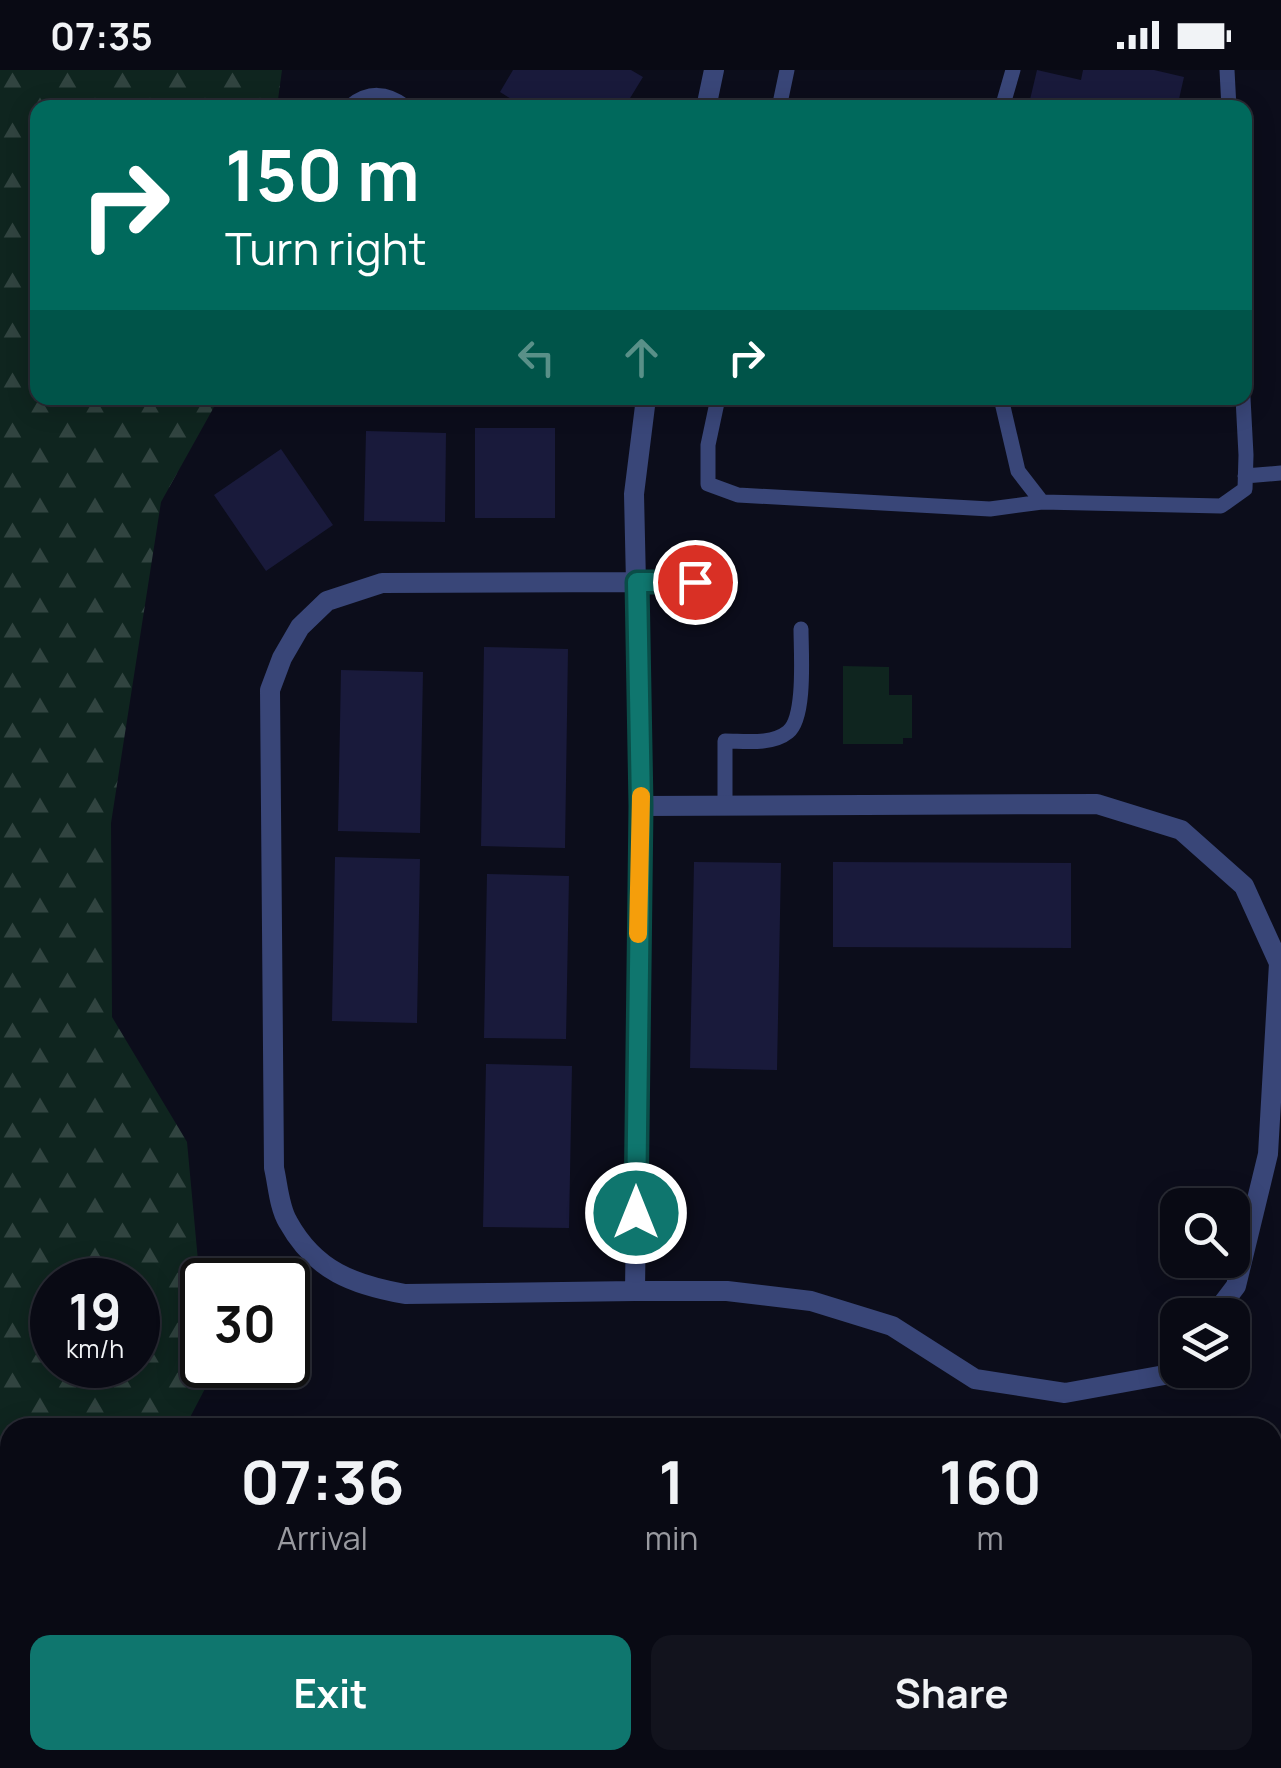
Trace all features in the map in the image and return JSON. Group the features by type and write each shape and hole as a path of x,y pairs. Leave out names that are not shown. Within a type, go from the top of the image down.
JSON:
{"street":[{"path":"708,100 714,70"},
{"path":"364,100 383,97 388,100"},
{"path":"635,1291 641,806 634,494 645,405"},
{"path":"637,582 382,583 327,600 300,627 282,658 270,690 274,1168 286,1220 312,1256 339,1275 368,1288 405,1294 727,1291 811,1301 892,1326 975,1379 1065,1392 1160,1376"},
{"path":"641,806 1097,804 1182,830 1244,886 1280,963 1268,1154 1236,1286 1227,1298"}],"lane":[{"path":"781,100 787,70"},
{"path":"1004,100 1013,70"},
{"path":"1227,70 1229,100"},
{"path":"717,405 708,445 708,484 738,495 990,509 1042,502 1221,506 1245,489 1243,405"},
{"path":"1002,405 1018,471 1042,502"},
{"path":"1246,476 1281,473"},
{"path":"637,582 724,582"},
{"path":"725,806 725,741 767,740 789,731 799,715 801,630"}],"green space":[{"path":"0,70 282,70 278,100 30,100 30,405 215,405 161,502 111,823 112,1017 187,1142 198,1258 180,1258 180,1388 205,1388 190,1418 0,1418"},
{"path":"843,666 889,667 889,695 912,695 912,738 903,738 903,744 843,744"}],"building":[{"path":"513,70 631,70 643,77 629,100 513,100 500,92"},
{"path":"1037,70 1081,80 1083,70 1154,70 1184,77 1179,100 1030,100"},
{"path":"475,428 555,428 555,518 475,518"},
{"path":"366,431 446,433 445,522 364,521"},
{"path":"281,449 333,525 266,571 214,495"},
{"path":"484,647 568,649 565,848 481,846"},
{"path":"341,670 423,672 420,833 338,831"},
{"path":"335,857 420,859 417,1023 332,1021"},
{"path":"694,862 781,863 777,1070 690,1068"},
{"path":"833,862 1071,863 1071,948 833,947"},
{"path":"487,874 569,876 566,1039 484,1038"},
{"path":"486,1064 572,1066 569,1228 483,1227"}],"slow traffic":[{"path":"638,934 641,796"}],"route":[{"path":"636,1213 641,806 637,582 695,582"}]}
